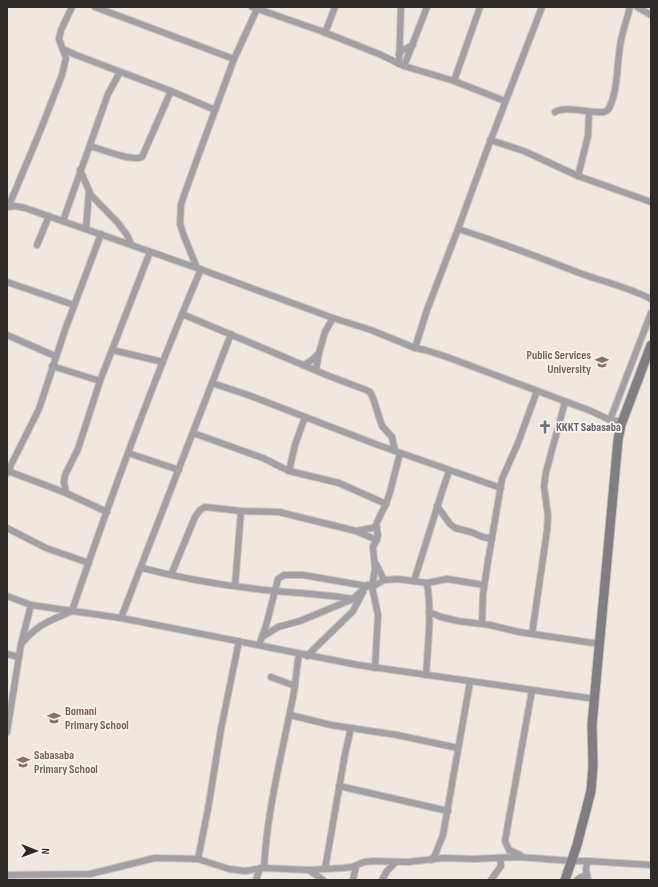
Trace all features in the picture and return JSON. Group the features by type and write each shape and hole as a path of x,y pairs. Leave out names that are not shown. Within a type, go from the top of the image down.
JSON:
{"main road":[{"path":"565,880 586,814 592,784 592,725 618,440 651,345"}],"street":[{"path":"72,7 59,35 60,43 66,58 62,75 10,205 25,208 131,244 333,318 371,330 415,348 447,357 610,420 623,422"},
{"path":"95,7 234,59"},
{"path":"325,33 335,7"},
{"path":"401,7 399,54 402,65"},
{"path":"402,65 413,45 427,7"},
{"path":"454,81 480,7"},
{"path":"415,348 427,310 490,140 542,7"},
{"path":"555,112 558,110 589,112 606,111 611,106 620,43 630,7"},
{"path":"637,7 651,15"},
{"path":"21,644 41,625 72,611 106,512 199,269 180,224 180,208 234,59 259,8 379,54 402,65 454,81 505,102"},
{"path":"399,54 401,50 413,45"},
{"path":"63,49 171,91 215,110"},
{"path":"63,221 108,94 120,72"},
{"path":"90,146 135,158 142,157 171,91"},
{"path":"578,176 588,136 589,112"},
{"path":"490,140 524,151 578,176 651,202"},
{"path":"80,170 89,191 118,223 127,235 131,244"},
{"path":"86,229 89,191"},
{"path":"37,245 49,216"},
{"path":"458,229 641,294 651,299"},
{"path":"101,234 55,356 39,409 8,472 66,493 106,512"},
{"path":"66,493 64,475 78,449 100,381 150,252"},
{"path":"7,282 74,305"},
{"path":"610,420 651,313"},
{"path":"182,314 370,392 382,426 392,437 398,452 386,504 376,527 378,533 377,540 373,547 375,563 384,580"},
{"path":"316,370 325,332 333,318"},
{"path":"121,618 142,568 231,334"},
{"path":"8,338 55,356"},
{"path":"112,350 164,362"},
{"path":"304,365 319,353"},
{"path":"52,366 100,381"},
{"path":"212,382 449,471 501,488"},
{"path":"482,624 484,585 502,480 518,443 537,391"},
{"path":"532,634 547,530 548,516 544,486 546,472 565,402"},
{"path":"289,471 295,445 305,417"},
{"path":"193,433 263,458 289,471 339,483 386,504"},
{"path":"128,453 179,470"},
{"path":"414,581 449,471"},
{"path":"437,506 452,526 492,539"},
{"path":"171,576 187,535 200,510 205,507 240,511 286,513 356,532 377,540"},
{"path":"235,586 240,511"},
{"path":"356,532 376,527"},
{"path":"7,528 46,548 88,563"},
{"path":"307,656 337,628 353,610 368,587 375,563"},
{"path":"142,568 171,576 235,586 306,593 353,600"},
{"path":"259,645 268,621 278,579 284,575 303,576 368,587"},
{"path":"262,637 278,627 300,621 353,600 368,587 384,580 403,579 427,583 444,579 484,585"},
{"path":"426,675 429,647 427,583"},
{"path":"368,587 378,615 375,668"},
{"path":"7,596 31,605 121,618 307,656 375,668 595,699"},
{"path":"7,732 21,644 31,605"},
{"path":"429,612 446,618 532,634 600,644"},
{"path":"198,859 208,810 221,729 239,641"},
{"path":"7,654 19,657"},
{"path":"256,880 262,868 277,774 290,715 299,654"},
{"path":"271,677 295,686"},
{"path":"431,860 443,835 470,682"},
{"path":"529,858 509,850 505,841 532,690"},
{"path":"290,715 331,725 429,741 458,748"},
{"path":"325,870 339,786 351,728"},
{"path":"339,786 448,811"},
{"path":"7,875 90,874 155,858 198,859 238,871 262,868 325,870 348,868 364,862 373,861 396,863 420,862 444,858 518,857 651,865"},
{"path":"491,880 501,866 500,858"},
{"path":"577,880 581,877 587,878 587,861"},
{"path":"382,880 387,871 396,863"},
{"path":"353,880 356,866"},
{"path":"309,870 322,880"},
{"path":"79,880 90,874"}],"place":[{"name":"Public Services University","path":"602,362"},
{"name":"KKKT Sabasaba","path":"545,427"},
{"name":"Bomani Primary School","path":"54,718"},
{"name":"Sabasaba Primary School","path":"23,762"}]}
